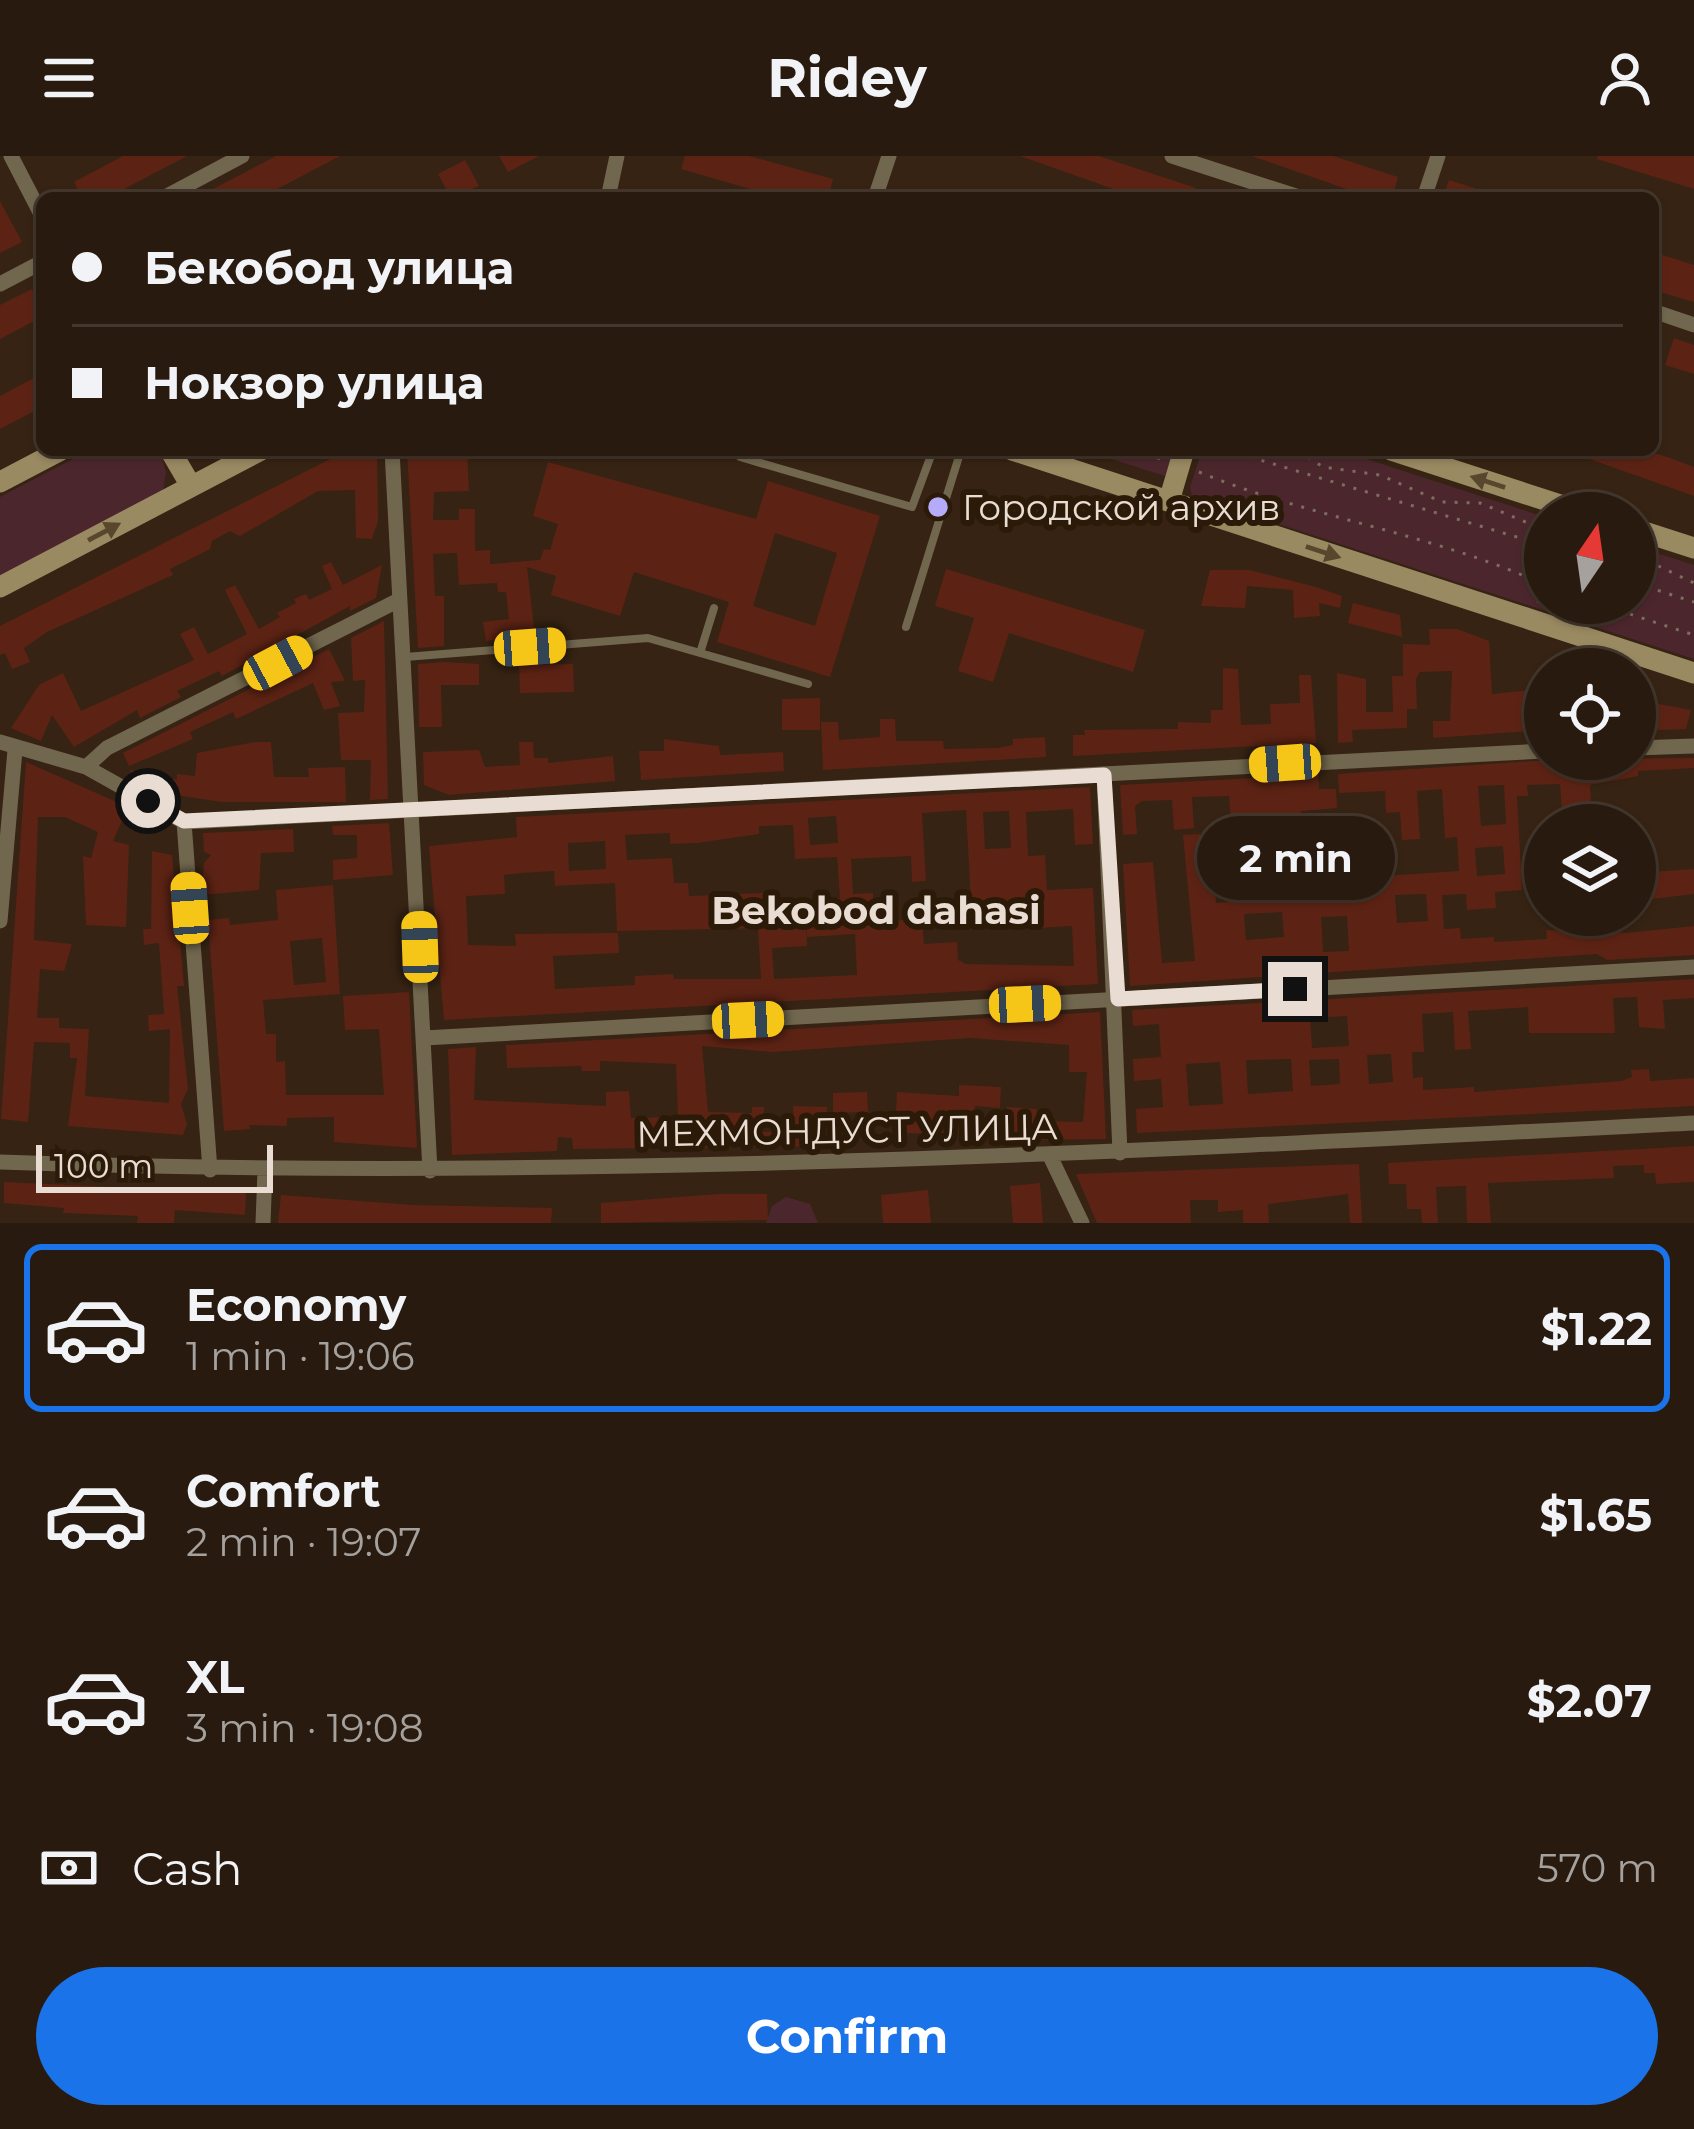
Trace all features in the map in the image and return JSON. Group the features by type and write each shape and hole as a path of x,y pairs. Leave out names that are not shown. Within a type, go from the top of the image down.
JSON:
{"main road":[{"path":"0,482 50,456"},
{"path":"174,456 191,486"},
{"path":"0,587 249,456"},
{"path":"1030,456 1694,673"},
{"path":"1409,456 1524,493"},
{"path":"1169,501 1182,457"},
{"path":"1656,536 1694,548"}],"street":[{"path":"11,156 36,204"},
{"path":"174,192 242,156"},
{"path":"609,192 617,156"},
{"path":"876,192 889,156"},
{"path":"1172,156 1283,192"},
{"path":"1426,192 1438,156"},
{"path":"0,284 36,265"},
{"path":"1659,313 1694,325"},
{"path":"392,456 415,812 430,1171"},
{"path":"86,767 106,748 399,600"},
{"path":"0,921 7,746 86,767 184,821 1524,752"},
{"path":"1656,747 1694,746"},
{"path":"1104,775 1118,999 1120,1153"},
{"path":"184,821 210,1170"},
{"path":"424,1038 1694,967"},
{"name":"МЕХМОНДУСТ УЛИЦА","path":"0,1162 210,1170 430,1171 1050,1156 1694,1123"},
{"path":"1050,1156 1082,1223"},
{"path":"262,1223 266,1170"}],"lane":[{"path":"744,456 912,507 931,456"},
{"path":"906,627 959,456"},
{"path":"700,653 714,608"},
{"path":"403,657 648,638 808,684"}],"path":[{"path":"1247,456 1524,540"},
{"path":"1307,456 1323,467 1388,477 1436,501 1480,503 1524,521"},
{"path":"1182,457 1256,495 1382,529 1524,577"},
{"path":"1656,565 1694,583"},
{"path":"1656,590 1694,602"},
{"path":"1656,623 1694,635"}],"shaded area":[{"path":"79,456 162,456 166,472 163,491 0,576 0,497"},
{"path":"1102,456 1172,456 1165,476"},
{"path":"1200,456 1357,456 1524,510 1524,604 1192,496 1190,487"},
{"path":"1656,553 1694,565 1694,659 1586,624 1656,624"},
{"path":"786,1197 810,1204 818,1223 766,1223 772,1206"}],"building":[{"path":"123,156 187,156 118,192 79,192 74,182"},
{"path":"276,156 340,156 271,192 207,192"},
{"path":"499,156 539,156 508,172"},
{"path":"685,156 749,156 833,179 830,192 760,192 681,169"},
{"path":"1020,156 1099,156 1196,188 1194,192 1122,192"},
{"path":"1252,156 1333,156 1398,177 1394,192 1355,192"},
{"path":"1694,156 1694,189 1597,159"},
{"path":"465,160 479,186 448,192 438,174"},
{"path":"1449,180 1487,192 1445,192"},
{"path":"0,201 22,242 0,253"},
{"path":"1659,254 1694,265 1694,302 1659,292"},
{"path":"32,289 36,320 0,339 0,305"},
{"path":"1674,338 1694,345 1694,374 1665,365"},
{"path":"34,378 36,410 0,429 0,396"},
{"path":"336,456 377,456 378,521 372,539 356,538 355,490 318,491 240,536 230,531 212,541 210,549 170,569 173,575 47,632 24,648 30,662 12,669 5,653 0,655 0,626"},
{"path":"407,456 467,456 469,491 434,492 433,520 459,520 459,509 475,509 475,551 490,550 490,564 540,560 544,549 550,550 558,524 533,516 548,462 756,519 768,481 880,516 830,677 717,642 729,602 634,572 620,616 551,595 556,576 527,567 535,636 486,641 483,622 509,619 506,592 498,592 497,583 459,585 457,553 433,554 435,596 444,596 444,646 418,648","holes":["775,533 837,553 815,626 753,606"]},
{"path":"1581,456 1670,458 1694,467 1694,496"},
{"path":"331,562 343,585 382,565 376,598 350,611 350,606 222,676 219,671 177,691 181,697 140,718 137,710 74,747 52,715 41,741 11,728 39,685 63,673 81,711 194,660 180,634 194,627 208,654 247,634 225,590 235,585 259,629 280,617 277,613 296,603 294,599 306,594 309,600 332,589 322,566"},
{"path":"946,569 1145,630 1133,672 1009,633 993,682 958,671 974,618 935,606"},
{"path":"1210,570 1250,570 1316,587 1342,596 1340,608 1319,603 1320,616 1294,618 1293,590 1247,586 1245,608 1201,606"},
{"path":"1353,603 1400,615 1402,637 1348,623"},
{"path":"384,621 388,799 370,800 371,760 341,760 338,713 364,712 365,680 353,681 351,638"},
{"path":"1429,629 1457,629 1489,641 1492,694 1524,691 1524,731 1433,738 1433,721 1450,721 1452,671 1420,672 1417,709 1407,709 1407,728 1352,730 1353,742 1338,743 1337,673 1366,679 1366,712 1393,712 1392,676 1403,676 1403,644 1430,645"},
{"path":"329,649 345,681 331,682 340,706 324,710 313,683 236,719 233,712 190,732 193,739 129,766 123,753"},
{"path":"418,664 479,664 479,685 441,685 442,727 419,727"},
{"path":"573,664 574,692 520,693 519,665"},
{"path":"1223,668 1238,669 1241,725 1271,724 1270,704 1300,703 1299,675 1311,675 1316,743 1073,756 1073,735 1085,735 1084,730 1178,729 1178,722 1211,723 1211,710 1223,710"},
{"path":"820,698 820,730 782,730 782,699"},
{"path":"1656,703 1691,710 1686,729 1656,730"},
{"path":"880,719 895,719 896,741 943,741 944,749 997,748 1013,745 1013,739 1045,737 1046,757 823,770 821,722 838,722 839,740 880,737"},
{"path":"664,739 719,746 720,755 783,752 784,771 641,780 639,751 664,751"},
{"path":"271,742 274,777 309,777 308,768 345,767 346,802 221,802 170,794 129,776 131,770 177,780 177,774 195,776 197,753"},
{"path":"519,742 533,742 534,758 548,758 548,763 613,756 615,781 449,795 424,785 423,752 479,750 485,767 520,765"},
{"path":"1656,758 1694,758 1694,768 1656,770"},
{"path":"26,762 128,807 113,841 129,845 126,927 86,925 83,856 91,858 98,832 65,817 38,817 34,940 72,944 64,971 40,969 37,1018 59,1018 59,1028 89,1029 85,1096 169,1103 170,1029 149,1031 148,1015 164,1014 159,943 144,945 143,929 151,929 152,851 172,855 184,986 177,986 188,1089 181,1104 187,1124 183,1135 68,1126 77,1058 70,1058 70,1043 34,1042 28,1122 1,1119"},
{"path":"1524,762 1524,780 1617,780 1590,785 1591,804 1561,804 1560,784 1527,785 1528,796 1517,796 1522,890 1495,892 1496,908 1467,910 1466,894 1442,895 1444,929 1460,928 1461,939 1494,937 1494,942 1547,936 1656,936 1656,930 1694,926 1694,955 1607,960 1597,954 1130,986 1123,864 1153,862 1162,963 1195,961 1183,835 1200,834 1201,854 1233,852 1229,796 1192,797 1194,828 1174,830 1172,800 1142,801 1135,806 1137,834 1123,835 1120,785 1318,775 1319,789 1336,789 1337,808 1301,811 1303,838 1382,837 1385,876 1459,871 1457,837 1445,838 1442,789 1417,791 1420,839 1402,840 1400,812 1386,813 1385,791 1339,793 1338,774","holes":["1504,785 1506,824 1481,826 1478,786","1503,846 1505,874 1477,876 1475,848","1335,861 1338,898 1301,900 1292,864","1250,866 1252,900 1216,903 1214,867","1426,894 1428,921 1397,923 1395,895","1282,912 1284,937 1246,940 1244,914","1347,916 1349,951 1323,952 1321,917"]},
{"path":"1090,787 1093,844 1075,845 1073,809 1026,812 1028,856 1045,855 1047,890 1093,888 1098,984 444,1020 429,846 517,837 516,817","holes":["966,810 972,920 1037,916 1038,928 1072,926 1074,966 966,964 958,960 957,942 924,944 922,918 875,923 873,893 853,894 851,859 911,856 912,882 926,881 922,813","1009,811 1011,848 985,849 983,812","836,816 838,843 810,845 808,818","793,825 795,859 837,857 840,898 805,899 807,937 855,934 857,975 774,979 772,948 807,946 806,927 758,929 761,979 674,979 673,974 635,976 635,985 555,989 553,956 619,953 618,933 515,934 516,946 468,945 466,896 505,894 504,875 554,871 555,886 615,883 617,931 767,928 765,893 689,896 688,883 674,883 672,858 627,860 625,835 670,833 670,844 759,834 759,826","605,841 606,869 569,871 568,843"]},
{"path":"389,823 393,875 333,880 333,860 357,858 357,835 333,835 332,826"},
{"path":"293,829 294,852 261,853 259,890 201,895 204,863 211,855 204,852 203,833"},
{"path":"1694,869 1694,894 1656,899 1656,872"},
{"path":"333,885 340,994 263,1000 266,1034 276,1034 276,1062 285,1061 286,1095 384,1095 379,1029 345,1030 343,996 409,992 417,1148 334,1142 334,1117 287,1118 287,1126 249,1125 250,1129 224,1131 208,920 229,918 230,925 278,920 276,890","holes":["322,938 326,982 294,985 290,941"]},
{"path":"1694,979 1694,998 1663,1000 1665,1029 1639,1027 1637,997 1613,998 1615,1033 1529,1033 1528,1007 1468,1011 1471,1049 1455,1050 1453,1012 1422,1014 1424,1052 1412,1052 1413,1078 1423,1077 1423,1090 1474,1087 1474,1092 1621,1081 1632,1077 1631,1070 1649,1069 1650,1081 1694,1078 1694,1106 1137,1133 1136,1109 1163,1107 1161,1079 1134,1081 1133,1059 1161,1057 1159,1024 1133,1026 1132,1010","holes":["1347,1016 1349,1046 1312,1048 1310,1018","1391,1054 1393,1082 1369,1084 1367,1055","1291,1059 1293,1091 1248,1094 1246,1060","1339,1059 1340,1084 1311,1086 1309,1060","1220,1062 1223,1104 1189,1106 1186,1064"]},
{"path":"1100,1012 1106,1139 1005,1140 1007,1107 1037,1109 1036,1121 1083,1122 1087,1072 1069,1072 1069,1045 970,1038 773,1052 702,1046 708,1112 752,1113 752,1107 764,1107 763,1132 794,1132 793,1106 827,1107 826,1146 573,1149 572,1138 558,1137 557,1151 452,1155 448,1049 476,1047 474,1100 606,1106 606,1092 629,1091 631,1118 678,1117 676,1064 600,1061 600,1071 582,1071 581,1066 507,1068 506,1045"},
{"path":"959,1085 1001,1087 1000,1108 975,1106 973,1134 895,1133 897,1092 959,1096"},
{"path":"867,1092 868,1112 833,1113 833,1093"},
{"path":"1694,1146 1694,1182 1656,1184 1655,1173 1644,1173 1644,1165 1613,1166 1614,1178 1488,1183 1491,1223 1467,1223 1466,1186 1436,1187 1438,1223 1422,1223 1421,1209 1407,1209 1406,1184 1389,1184 1388,1163"},
{"path":"1359,1164 1362,1223 1350,1223 1348,1194 1268,1204 1269,1223 1243,1223 1243,1210 1218,1212 1218,1200 1190,1200 1191,1223 1097,1223 1076,1174"},
{"path":"4,1182 246,1193 245,1215 175,1210 174,1223 137,1223 138,1216 63,1213 64,1208 4,1203"},
{"path":"1040,1183 1043,1223 1013,1223 1010,1186"},
{"path":"928,1190 931,1223 883,1223 881,1195"},
{"path":"767,1194 768,1220 601,1223 601,1203"},
{"path":"281,1195 413,1205 552,1208 551,1223 278,1223"}],"place":[{"name":"Городской архив","path":"938,507"}],"district":[{"name":"Bekobod dahasi","path":"876,910"}],"route":[{"path":"148,801 184,821 1104,775 1118,999 1295,989"}]}
